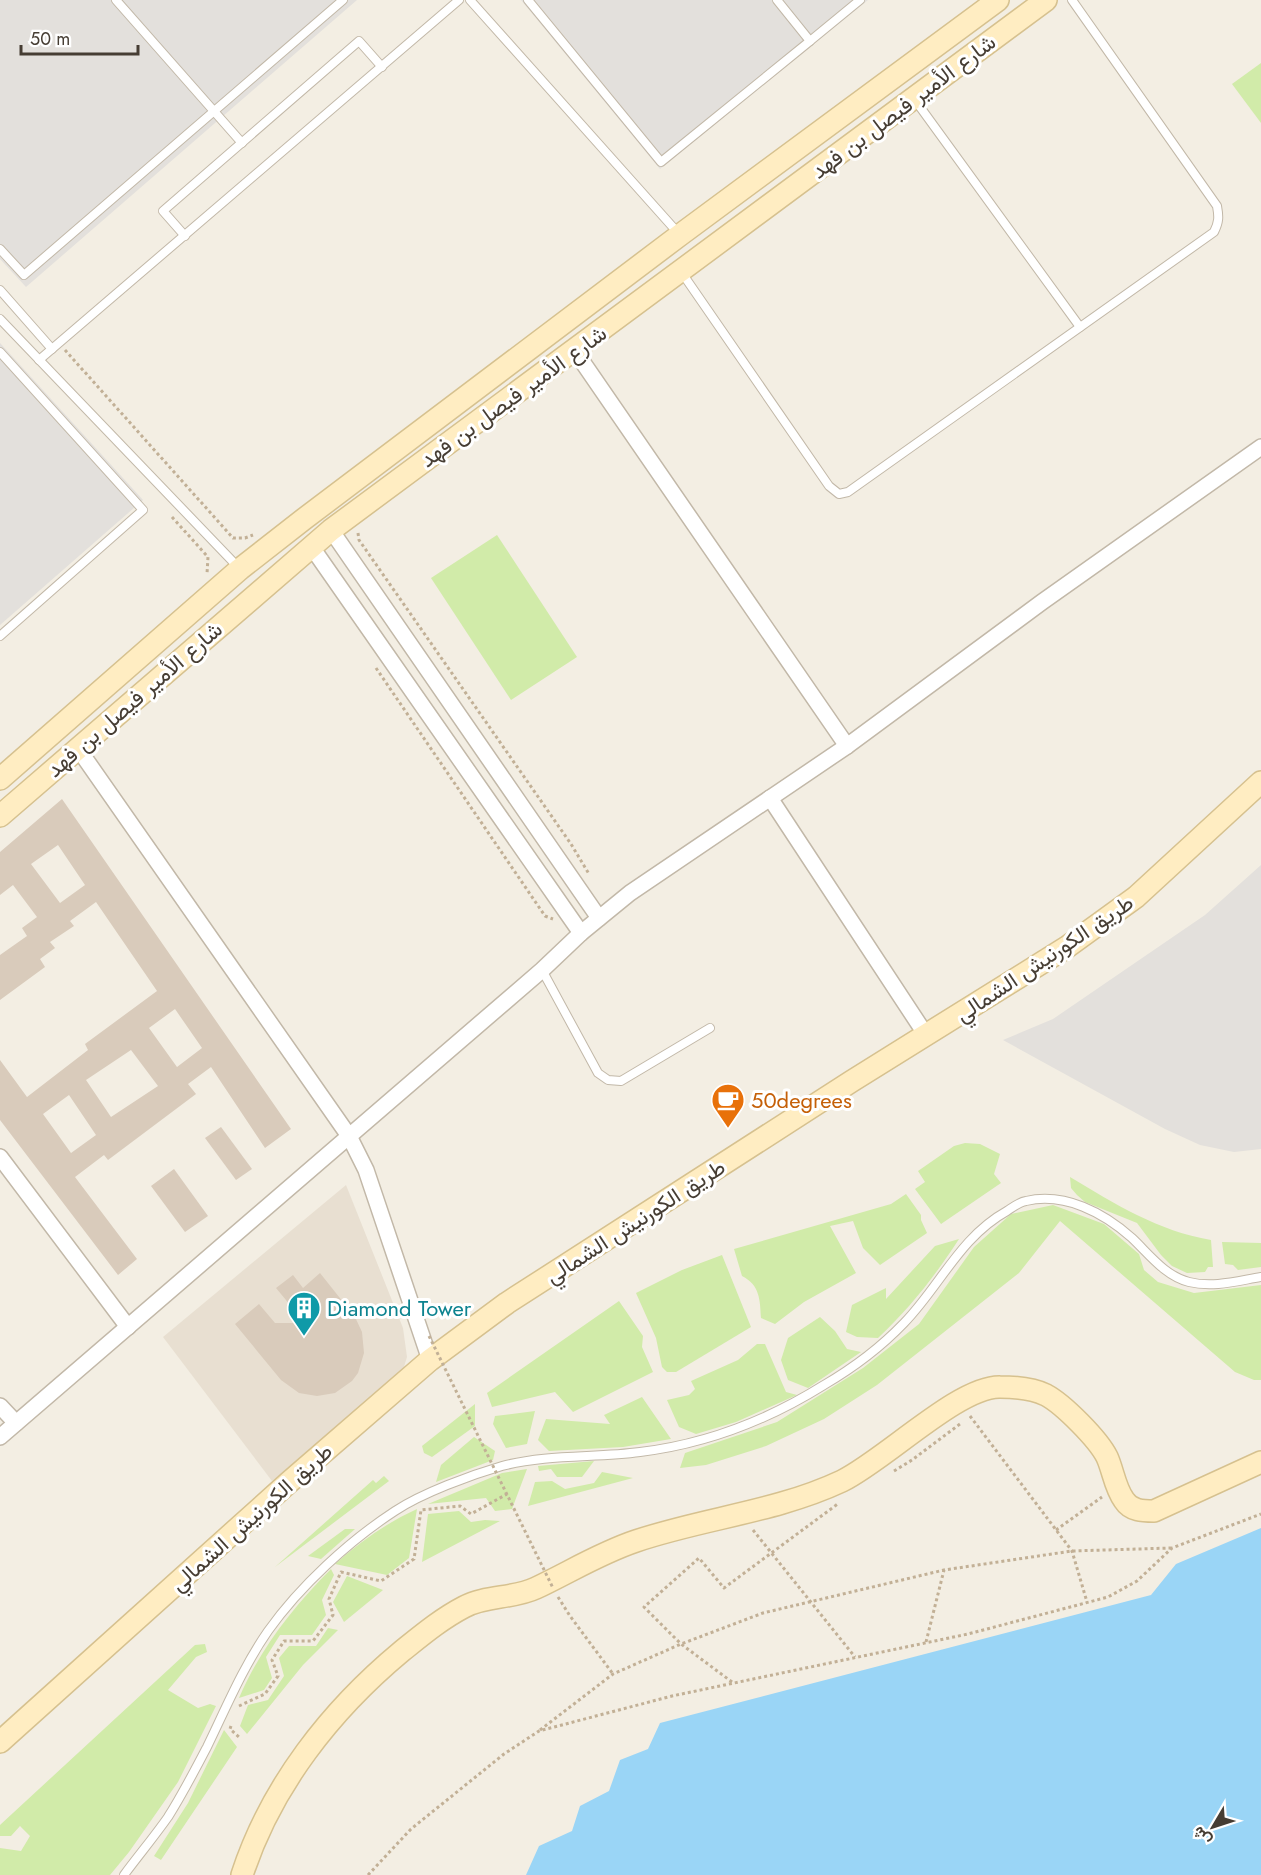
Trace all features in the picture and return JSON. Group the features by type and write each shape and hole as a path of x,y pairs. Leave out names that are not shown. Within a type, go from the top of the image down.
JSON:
{"main road":[{"name":"شارع الأمير فيصل بن فهد","path":"0,779 240,569 680,235 998,0"},
{"name":"شارع الأمير فيصل بن فهد","path":"0,816 77,747 331,530 1046,0"},
{"path":"767,171 784,195"},
{"name":"طريق الكورنيش الشمالي","path":"0,1742 279,1491 430,1360 507,1303 1067,947 1136,897 1261,782"},
{"path":"242,1875 249,1854 282,1787 330,1721 377,1672 435,1624 464,1606 480,1600 534,1590 587,1561 636,1541 766,1509 843,1480 874,1462 962,1399 977,1391 996,1387 1023,1388 1046,1395 1090,1433 1106,1454 1124,1502 1139,1512 1154,1511 1261,1461"}],"street":[{"path":"575,351 847,746"},
{"path":"0,1437 630,893 847,746 1042,602 1261,447"},
{"path":"331,530 599,918"},
{"path":"311,546 581,933"},
{"path":"77,747 349,1137 366,1170 430,1360"},
{"path":"770,798 927,1035"},
{"path":"0,1157 128,1327"},
{"path":"0,1406 16,1423"}],"lane":[{"path":"116,0 242,143"},
{"path":"0,249 24,275 343,0"},
{"path":"39,360 459,0"},
{"path":"470,0 680,235"},
{"path":"528,0 661,162 860,0"},
{"path":"777,0 810,40"},
{"path":"681,272 829,486 839,494 848,492 1214,232 1218,224 1217,206 1072,0"},
{"path":"185,236 163,211 360,41 382,67"},
{"path":"914,98 1080,327"},
{"path":"0,290 56,346"},
{"path":"0,319 240,569"},
{"path":"0,352 143,510 0,636"},
{"path":"542,970 598,1072 608,1080 621,1081 710,1028"},
{"path":"124,1875 168,1816 206,1749 237,1684 268,1631 302,1590 350,1545 397,1509 449,1485 505,1466 569,1456 640,1452 705,1440 765,1417 825,1384 879,1347 906,1321 970,1238 995,1217 1023,1201 1055,1198 1082,1207 1112,1222 1173,1276 1190,1282 1218,1285 1261,1277"}],"path":[{"path":"56,346 233,538 251,536 260,529"},
{"path":"372,663 545,916 558,921"},
{"path":"429,1336 553,1588 570,1616 613,1674"},
{"path":"894,1471 970,1416 1072,1551 1087,1602"},
{"path":"1056,1530 1118,1486"},
{"path":"236,1713 239,1706 266,1694 278,1676 273,1660 284,1641 313,1641 333,1615 328,1599 341,1572 381,1581 414,1559 421,1510 460,1506 471,1514 507,1494"},
{"path":"734,1683 681,1644 644,1607 699,1558 724,1588 848,1498"},
{"path":"741,1514 855,1657"},
{"path":"369,1875 411,1829 504,1754 539,1731 613,1674 681,1644 763,1613 944,1570 1072,1551 1172,1548 1261,1514"},
{"path":"539,1731 672,1696 968,1634 1108,1597 1137,1581 1172,1548"},
{"path":"926,1642 944,1570"},
{"path":"233,1721 230,1729 240,1738"}],"shaded area":[{"path":"0,0 357,0 26,287 0,259"},
{"path":"521,0 868,0 660,169"},
{"path":"0,343 143,500 0,625"},
{"path":"1261,865 1261,1149 1234,1152 1200,1145 1165,1129 1003,1040 1053,1019 1205,915"},
{"path":"346,1185 403,1328 407,1357 403,1370 272,1481 163,1337"}],"green space":[{"path":"1261,63 1261,123 1232,84"},
{"path":"497,535 577,657 511,700 431,578"},
{"path":"965,1143 980,1144 1000,1154 994,1174 1001,1183 941,1224 915,1189 925,1182 918,1171 954,1146"},
{"path":"1070,1177 1155,1223 1211,1240 1213,1267 1208,1267 1205,1272 1187,1273 1172,1266 1137,1223 1085,1202 1071,1188"},
{"path":"906,1194 921,1215 927,1233 880,1265 863,1248 853,1221 830,1226 856,1273 804,1302 775,1324 761,1318 756,1288 742,1276 734,1249 891,1204"},
{"path":"1053,1205 1104,1224 1139,1254 1144,1270 1158,1282 1194,1293 1261,1285 1261,1380 1254,1380 1235,1372 1060,1221 1019,1273 877,1385 824,1419 766,1446 706,1465 680,1468 685,1453 777,1422 863,1368 919,1324 974,1247 1011,1214"},
{"path":"959,1239 922,1291 878,1338 857,1337 846,1332 852,1305 886,1288 886,1299 935,1246"},
{"path":"1222,1242 1261,1243 1261,1267 1238,1270 1233,1265 1225,1264"},
{"path":"722,1255 751,1327 676,1372 667,1372 662,1367 656,1338 636,1293 682,1270"},
{"path":"619,1301 643,1336 642,1347 653,1372 573,1412 555,1392 492,1407 487,1393"},
{"path":"820,1317 835,1331 847,1349 861,1352 808,1388 788,1380 781,1360 788,1338"},
{"path":"757,1344 765,1344 786,1392 797,1395 736,1422 696,1434 679,1427 667,1400 689,1395 695,1389 691,1381 738,1360"},
{"path":"642,1397 671,1439 623,1447 549,1451 538,1440 546,1419 610,1424 604,1415"},
{"path":"475,1404 475,1426 432,1457 424,1453 422,1446"},
{"path":"535,1411 527,1444 506,1448 493,1424 495,1416"},
{"path":"474,1437 495,1451 493,1460 436,1482 441,1465"},
{"path":"594,1461 582,1477 557,1477 551,1469 539,1471 538,1466"},
{"path":"527,1469 512,1509 495,1511 486,1498 428,1504 502,1473"},
{"path":"602,1472 633,1478 528,1506 535,1482 552,1481 565,1489 594,1483"},
{"path":"384,1476 389,1481 275,1567 373,1480 376,1483"},
{"path":"417,1509 409,1558 387,1575 335,1564 374,1534"},
{"path":"459,1511 471,1522 500,1521 422,1562 428,1514"},
{"path":"345,1529 355,1529 321,1559 308,1556"},
{"path":"331,1569 334,1575 322,1600 326,1615 312,1635 280,1635 266,1657 272,1678 264,1690 239,1698 247,1680 279,1629"},
{"path":"347,1576 383,1590 344,1622 333,1602"},
{"path":"328,1628 338,1630 303,1665 247,1734 240,1726 248,1705 268,1700 284,1676 279,1658 289,1646 316,1646"},
{"path":"205,1644 207,1652 196,1657 168,1690 198,1708 210,1704 216,1706 178,1782 110,1875 0,1875 0,1848 21,1851 30,1836 20,1826 11,1836 0,1836 0,1825 195,1645"},
{"path":"224,1730 237,1747 161,1860 154,1856 188,1803"}],"water":[{"path":"1261,1528 1261,1875 526,1875 539,1846 572,1831 580,1806 609,1791 620,1760 648,1749 660,1723 1151,1595 1176,1564"}],"building":[{"path":"62,799 291,1129 265,1148 211,1067 188,1084 196,1094 108,1160 104,1155 75,1177 137,1259 118,1275 0,1120 0,1060 27,1097 88,1050 85,1044 157,991 96,902 70,921 74,926 50,942 55,948 40,959 45,967 0,1000 0,955 27,936 22,928 37,917 13,885 0,895 0,852","holes":["58,845 85,885 60,903 31,864","175,1009 202,1048 177,1067 149,1028","131,1050 158,1086 111,1117 86,1080","69,1095 96,1135 71,1153 43,1114"]},
{"path":"221,1127 252,1169 236,1180 205,1138"},
{"path":"174,1169 208,1216 185,1232 151,1186"},
{"name":"Diamond Tower","path":"320,1273 355,1317 362,1332 364,1353 358,1373 352,1381 335,1393 317,1396 299,1393 281,1380 235,1324 259,1304 275,1323 305,1323 276,1288 293,1275 303,1288"}],"place":[{"name":"50degrees","path":"728,1129"},
{"name":"Diamond Tower","path":"304,1337"}]}
